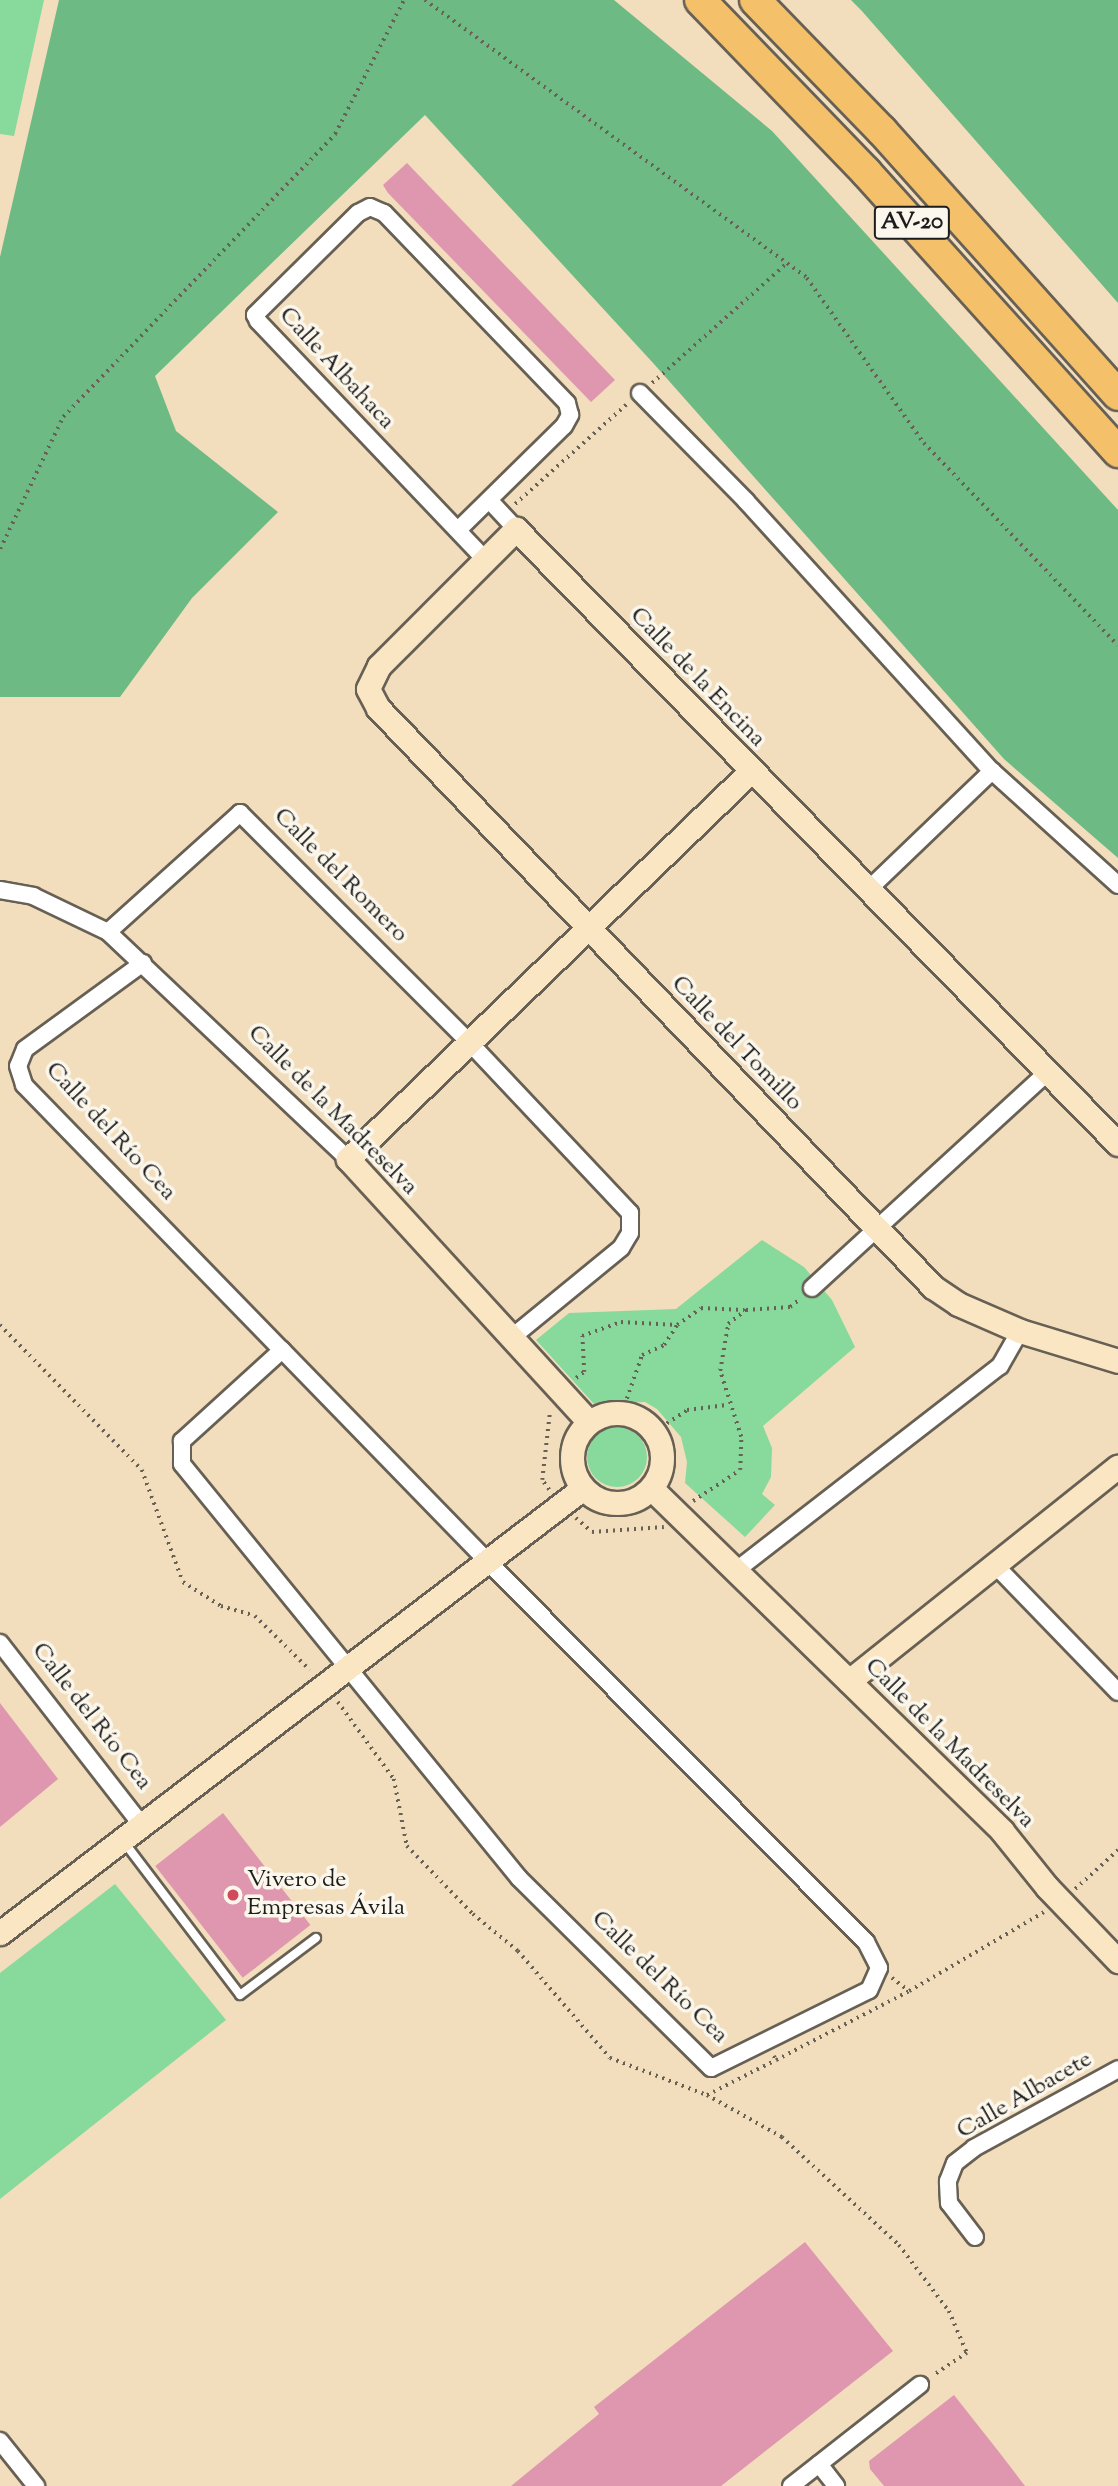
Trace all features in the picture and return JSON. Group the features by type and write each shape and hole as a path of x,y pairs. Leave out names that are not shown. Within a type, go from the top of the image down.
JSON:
{"highway":[{"name":"AV-20","path":"700,0 866,172 1118,452"},
{"name":"AV-20","path":"755,0 882,131 1118,396"}],"street":[{"name":"Calle Albahaca","path":"483,557 258,321 260,306 358,212 370,207 384,213 567,402 570,415 564,426 490,501"},
{"path":"640,393 746,501 992,772 1118,885"},
{"path":"457,530 490,501"},
{"name":"Calle de la Encina","path":"490,501 751,771 871,887 1118,1144"},
{"path":"483,557 516,529"},
{"name":"Calle del Tomillo","path":"483,557 379,666 369,689 378,708 933,1287 958,1304 1020,1331 1118,1361"},
{"path":"348,1159 590,930 751,771"},
{"path":"871,887 992,772"},
{"name":"Calle del Romero","path":"108,932 240,813 469,1042 631,1213 631,1233 621,1248 511,1338"},
{"name":"Calle de la Madreselva","path":"0,890 33,896 108,932 143,963 348,1159 589,1422"},
{"name":"Calle del Río Cea","path":"143,963 25,1049 18,1066 24,1085 282,1350 486,1562 866,1942 879,1968 869,1990 711,2068 519,1878 344,1667 182,1464 183,1441 282,1350"},
{"path":"812,1288 1049,1071"},
{"path":"738,1569 1000,1366 1020,1331"},
{"path":"622,1412 646,1422 655,1431 663,1460 651,1489 624,1503 609,1503 583,1488 571,1461 579,1433 589,1422 622,1412"},
{"path":"849,1681 1118,1466"},
{"name":"Calle del Río Cea","path":"0,1933 344,1667 583,1488"},
{"name":"Calle de la Madreselva","path":"651,1489 738,1569 1002,1831 1061,1901 1118,1961"},
{"path":"994,1564 1118,1692"},
{"name":"Calle del Río Cea","path":"0,1643 140,1823"},
{"name":"Calle Albacete","path":"975,2237 949,2203 948,2180 955,2164 974,2148 1118,2068"},
{"path":"791,2486 920,2385"},
{"path":"0,2441 36,2486"},
{"path":"819,2464 836,2486"}],"lane":[{"path":"122,1839 240,1995 316,1938"}],"path":[{"path":"0,549 63,417 335,134 404,0"},
{"path":"425,0 807,278 924,443 1118,645"},
{"path":"622,1412 642,1355 664,1345 677,1325 701,1308 746,1310 790,1307 812,1288"},
{"path":"714,1488 740,1470 741,1437 727,1405 720,1371 728,1324 746,1310"},
{"path":"655,1431 687,1410 727,1405"},
{"path":"707,2095 909,1991 1061,1901 1118,1850"},
{"path":"766,2041 776,2060"}],"green space":[{"path":"0,0 44,0 14,136 0,134"},
{"path":"59,0 614,0 772,131 1118,510 1118,858 1004,759 654,364 425,115 155,376 176,431 278,512 192,598 120,697 0,697 0,257"},
{"path":"851,0 1118,0 1118,303 861,10"},
{"path":"762,1240 804,1267 832,1300 855,1347 763,1426 772,1448 771,1477 762,1494 775,1505 745,1537 685,1483 687,1462 681,1437 657,1409 645,1402 594,1404 536,1340 569,1313 676,1309"},
{"path":"611,1427 623,1427 642,1440 647,1457 645,1469 634,1482 623,1487 611,1487 592,1474 587,1463 587,1451 600,1432"},
{"path":"115,1884 226,2020 0,2199 0,1973"}],"building":[{"path":"407,163 615,380 591,402 388,193 383,185"},
{"path":"0,1703 58,1779 0,1827"},
{"name":"Vivero de Empresas Ávila","path":"223,1813 310,1925 243,1978 155,1866"},
{"path":"805,2242 893,2351 721,2486 511,2486 599,2414 594,2407"},
{"path":"954,2395 1025,2486 884,2486 870,2469 869,2461"}],"place":[{"name":"Vivero de Empresas Ávila","path":"233,1895"}]}
